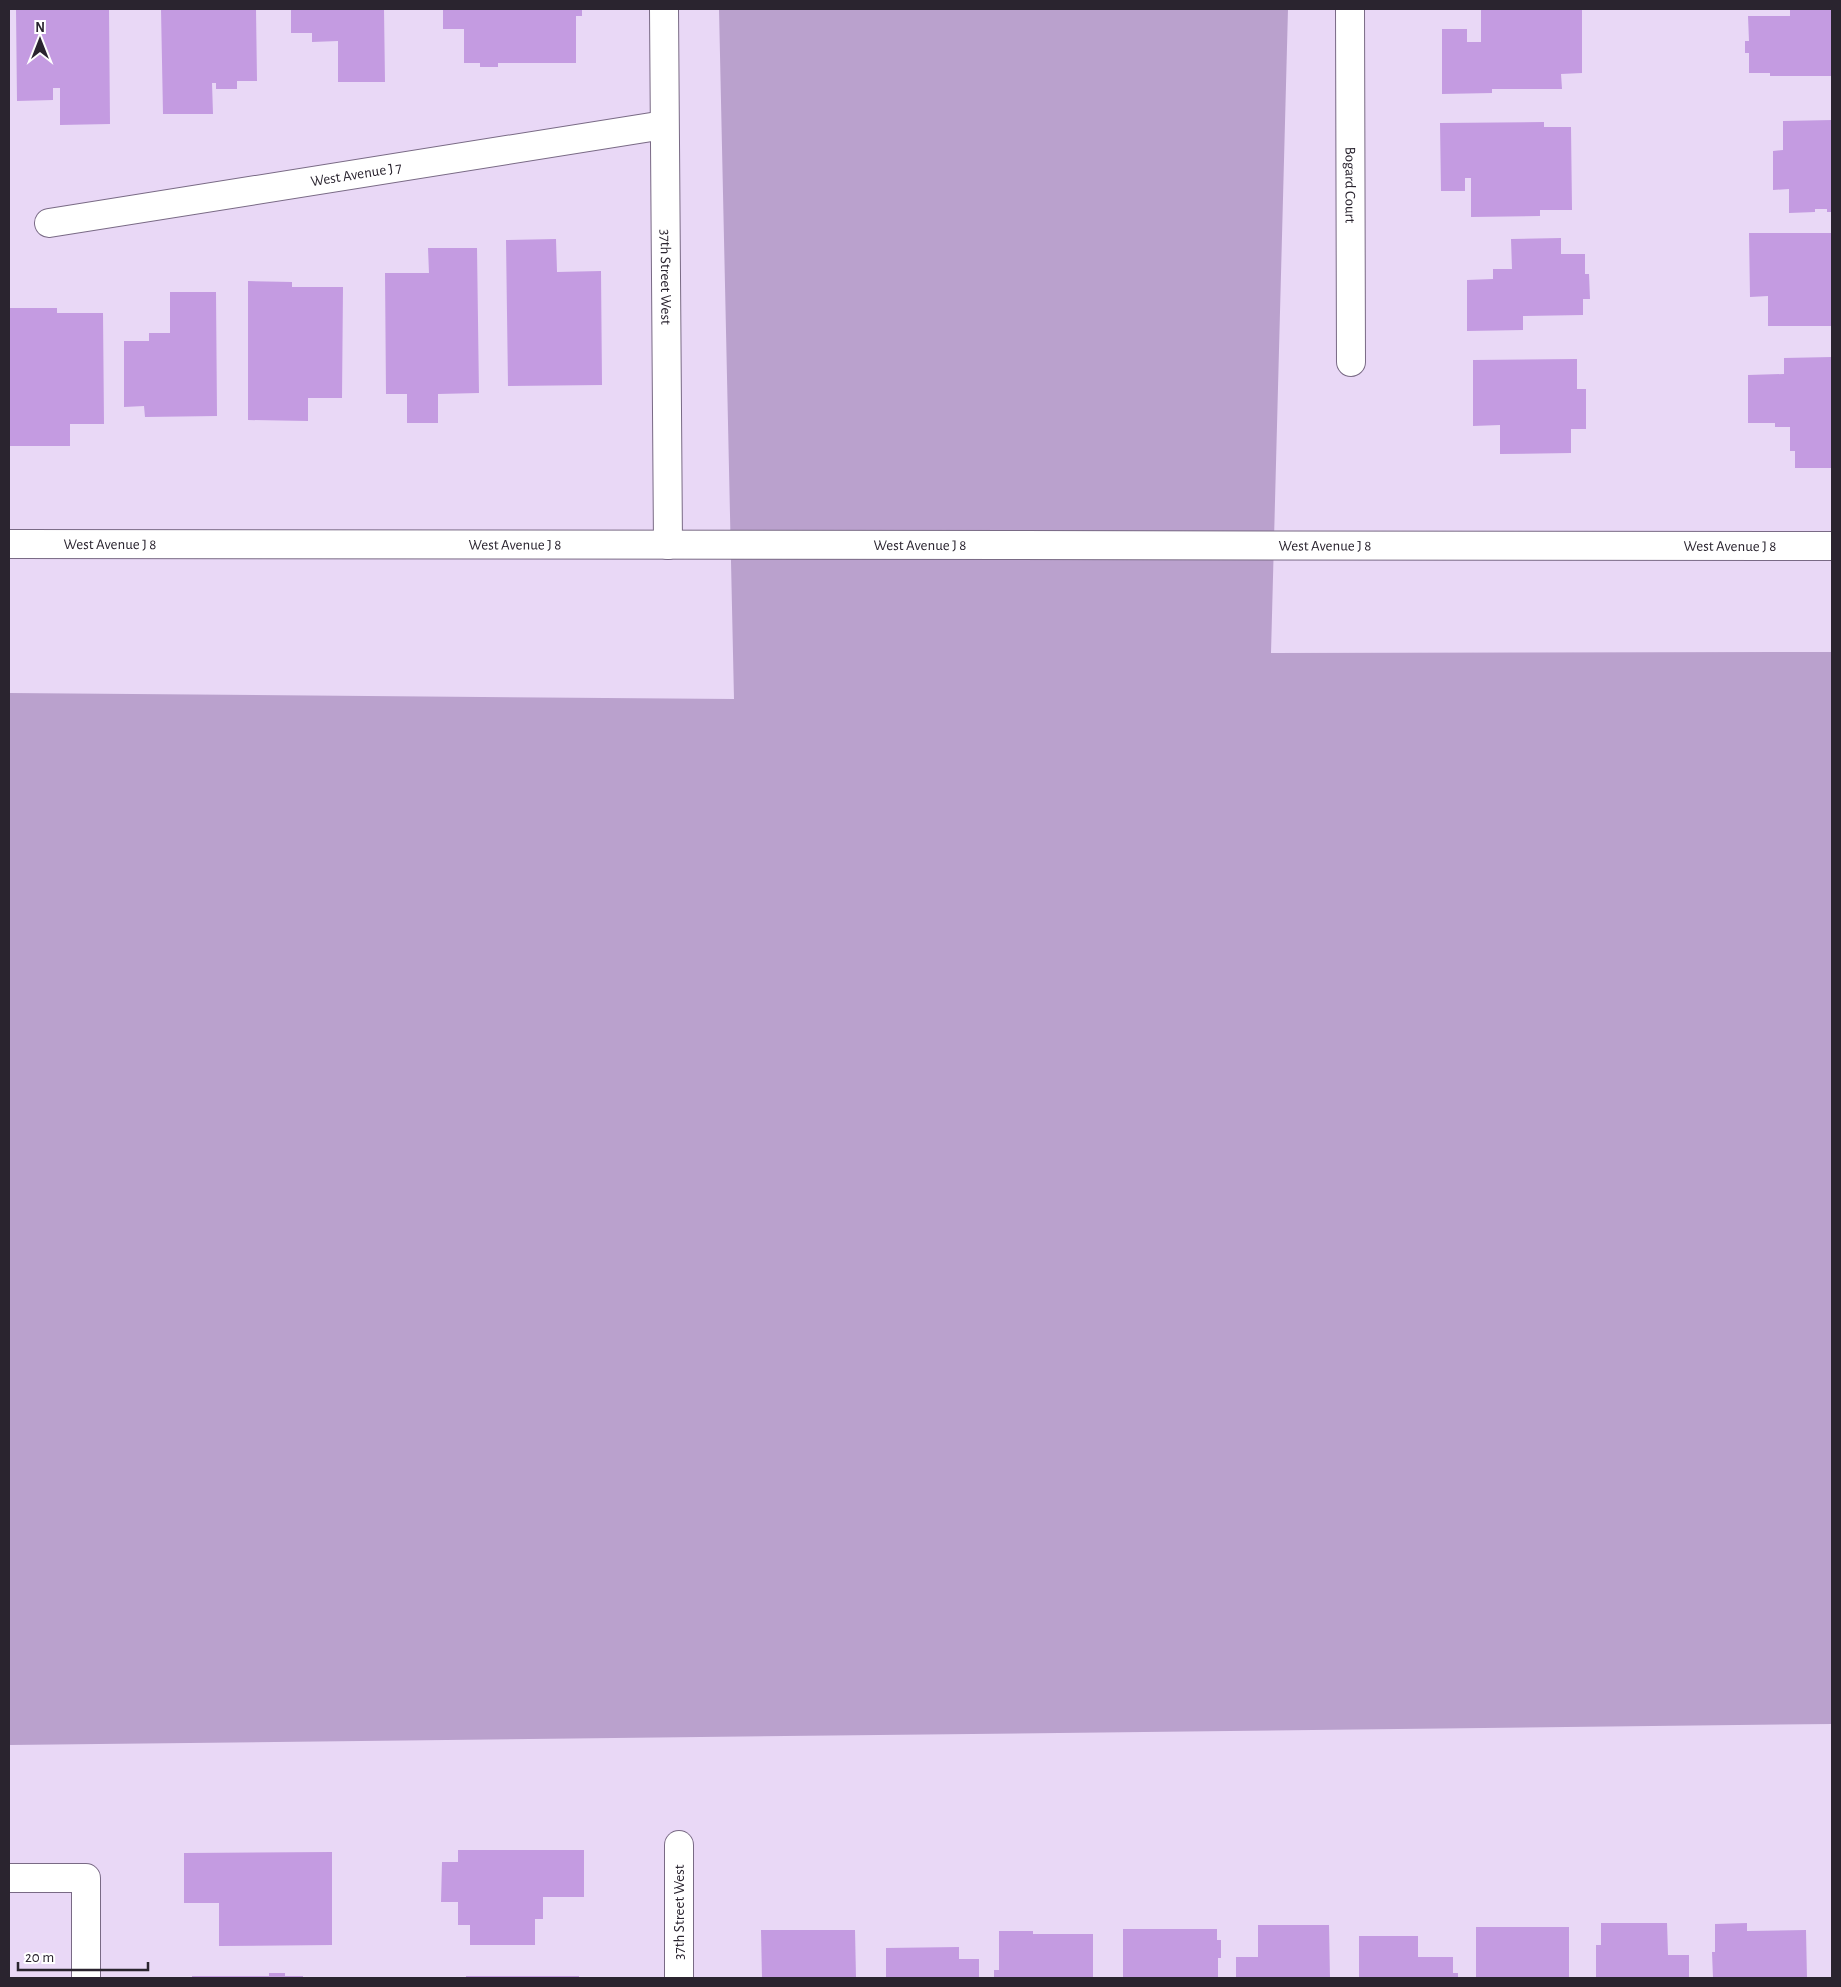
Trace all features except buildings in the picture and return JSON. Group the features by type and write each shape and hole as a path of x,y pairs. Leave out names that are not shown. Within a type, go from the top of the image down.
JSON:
{"street":[{"name":"37th Street West","path":"664,9 668,545"},
{"name":"Bogard Court","path":"1350,9 1350,362"},
{"name":"West Avenue J 7","path":"49,222 664,125"},
{"name":"West Avenue J 8","path":"9,544 1832,546"},
{"name":"37th Street West","path":"679,1845 679,1978"},
{"path":"9,1878 86,1878 86,1978"}],"shaded area":[{"path":"719,9 1288,9 1271,653 1832,652 1832,1724 9,1745 9,693 734,699"}]}
